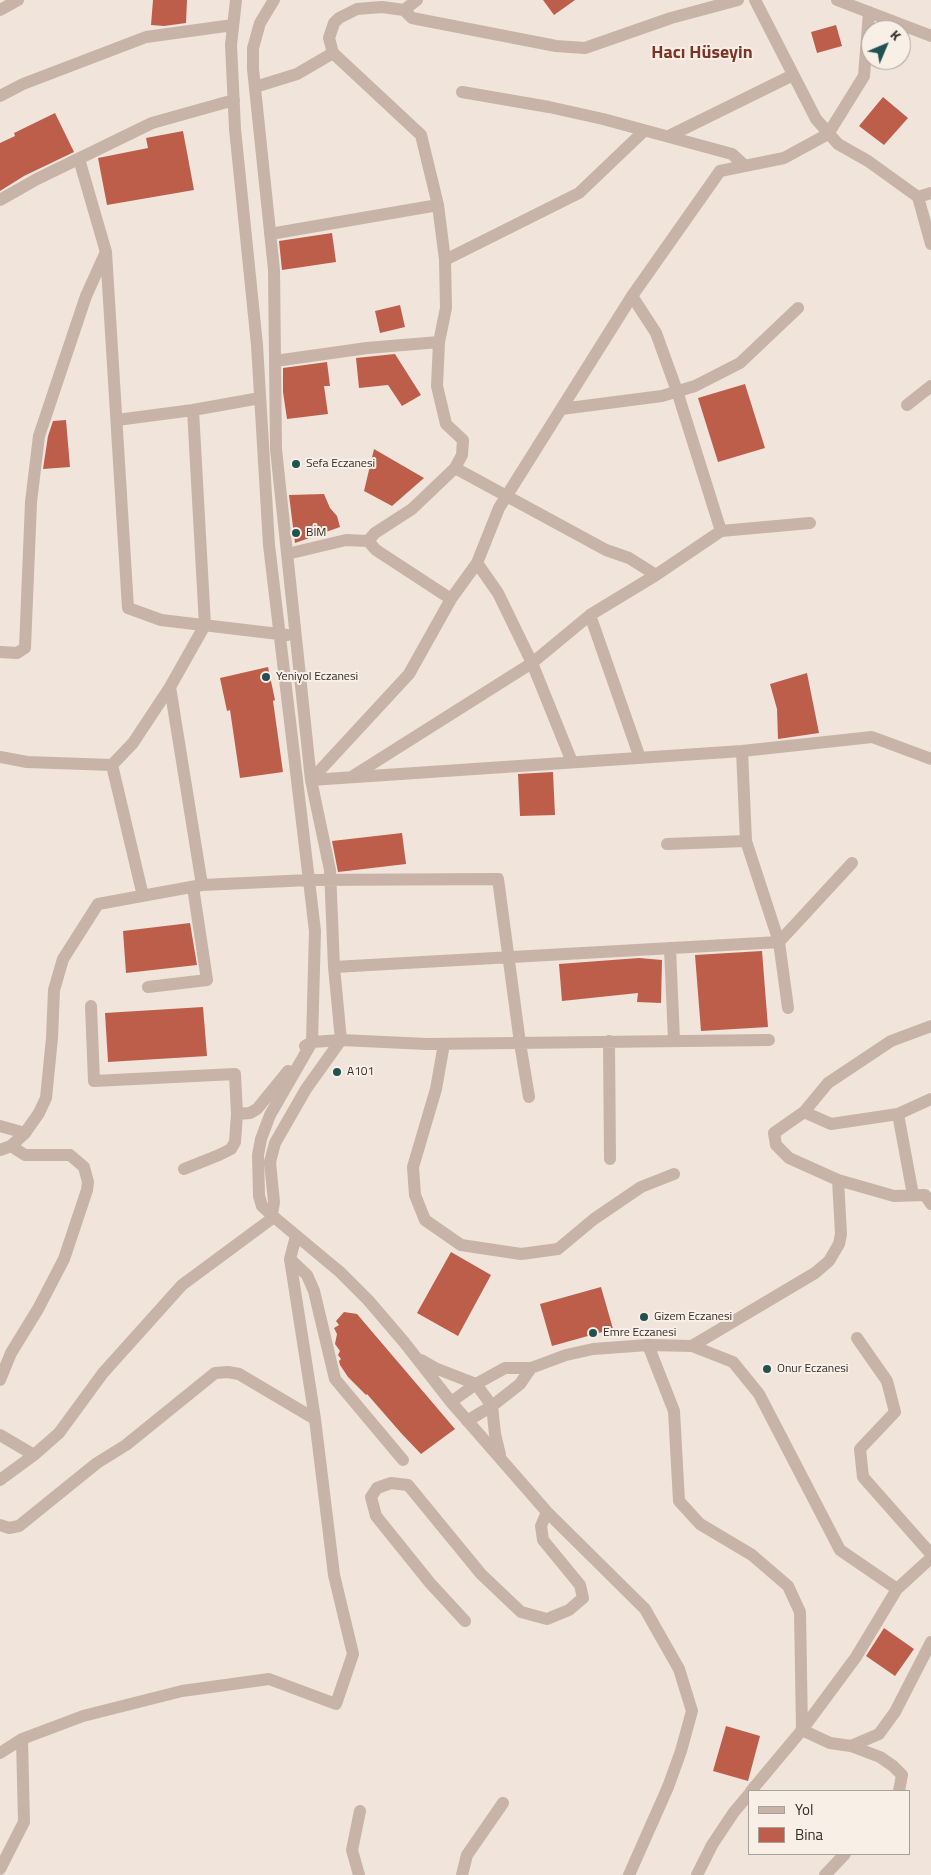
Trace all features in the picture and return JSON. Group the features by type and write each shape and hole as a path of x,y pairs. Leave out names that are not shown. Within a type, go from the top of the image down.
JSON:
{"street":[{"path":"0,10 18,0"},
{"path":"236,0 231,45 234,100 257,345 269,545 315,931 312,1042 270,1115 262,1139 258,1162 259,1196 262,1206 340,1272 368,1300 467,1421 547,1512 645,1610 679,1669 692,1711 681,1751 668,1787 628,1875"},
{"path":"0,1480 34,1455 59,1433 103,1373 182,1285 273,1216 274,1202 270,1162 275,1143 306,1089 340,1040 334,967 330,870 310,780 276,449 274,270 255,87 253,48 260,23 274,0"},
{"path":"404,10 417,0"},
{"path":"368,541 375,533 412,509 455,468 462,455 463,440 446,424 437,386 439,342 446,308 445,260 438,205 421,135 333,53 329,38 334,23 339,18 357,9 381,4 404,10 412,18 556,46 586,48 671,18 738,0"},
{"path":"754,0 816,119 838,144 868,161 918,197 931,244"},
{"path":"842,1 931,36"},
{"path":"310,780 409,674 451,599 477,563 499,508 632,296 720,171 784,158 828,134 864,76 869,12"},
{"path":"0,96 23,84 146,37 233,25"},
{"path":"255,87 298,74 333,53"},
{"path":"669,136 794,75"},
{"path":"462,92 558,109 669,136 732,154 740,159 745,166"},
{"path":"0,200 36,179 152,123 234,100"},
{"path":"445,260 578,193 644,131"},
{"path":"79,159 106,252 128,608 162,620 280,635 295,635"},
{"path":"918,197 931,193"},
{"path":"270,234 438,205"},
{"path":"0,652 17,653 25,648 31,502 39,436 86,296 106,252"},
{"path":"632,296 656,333 677,391 721,531"},
{"path":"561,409 662,396 695,386 740,363 798,308"},
{"path":"275,361 367,348 439,342"},
{"path":"907,405 931,386"},
{"path":"117,420 193,410 260,398"},
{"path":"0,757 26,762 112,765 133,743 170,687 205,625 193,410"},
{"path":"455,468 508,495 606,550 629,558 656,575"},
{"path":"351,777 532,663 590,615 656,575 721,531 810,523"},
{"path":"287,554 346,540 368,541 376,550 451,599"},
{"path":"477,563 498,594 532,663 572,762"},
{"path":"590,615 640,758"},
{"path":"148,987 207,980 197,886 170,687"},
{"path":"310,780 742,751 872,737 931,759"},
{"path":"742,751 746,841 779,942 788,1008"},
{"path":"112,765 143,896"},
{"path":"667,844 746,841"},
{"path":"334,967 779,942 852,864"},
{"path":"5,1148 25,1133 39,1113 46,1098 52,1038 54,990 63,959 98,904 197,886 308,880 498,879 529,1096"},
{"path":"670,948 674,1040"},
{"path":"91,1006 94,1080 235,1074 237,1114 235,1142 231,1149 184,1169"},
{"path":"931,1026 891,1042 828,1083 804,1112 774,1133 776,1145 789,1158 838,1180 894,1196 925,1195 931,1204"},
{"path":"237,1114 250,1113 257,1109 288,1071 306,1045 312,1042 340,1040 444,1044 769,1040"},
{"path":"609,1041 610,1159"},
{"path":"444,1044 436,1089 413,1167 415,1195 425,1220 461,1245 521,1254 558,1249 594,1220 641,1187 674,1174"},
{"path":"804,1112 831,1124 898,1114 931,1099"},
{"path":"898,1114 913,1195"},
{"path":"0,1126 25,1133"},
{"path":"0,1380 11,1354 38,1309 64,1259 88,1182 84,1167 70,1156 25,1155 5,1148"},
{"path":"692,1346 815,1273 829,1261 835,1253 841,1234 838,1180"},
{"path":"0,1753 22,1739 83,1716 182,1691 269,1679 336,1704 353,1654 334,1575 315,1419 290,1259 296,1236"},
{"path":"290,1259 307,1275 314,1291 335,1379 403,1460"},
{"path":"857,1338 886,1381 895,1412 860,1449 863,1477 931,1554"},
{"path":"648,1345 674,1410 679,1501 700,1524 752,1555 788,1586 800,1612 802,1730"},
{"path":"451,1402 476,1384 504,1368 531,1368 566,1355 593,1349 648,1345 692,1346 733,1362 759,1394 840,1550 897,1589"},
{"path":"416,1358 435,1368 476,1384 492,1406 495,1434 501,1458"},
{"path":"467,1421 492,1406 520,1384 531,1368"},
{"path":"0,1526 9,1528 19,1526 97,1464 126,1445 215,1374 228,1372 239,1374 315,1419"},
{"path":"0,1435 34,1455"},
{"path":"466,1621 430,1583 376,1516 371,1497 377,1488 392,1483 408,1486 481,1574 521,1612 547,1619 569,1610 583,1598 580,1586 543,1540 541,1526 547,1512"},
{"path":"752,1790 802,1730 856,1657 897,1589 931,1558"},
{"path":"851,1746 879,1734 895,1712 931,1642"},
{"path":"802,1730 830,1743 851,1746 894,1766 902,1775 899,1790"},
{"path":"0,1870 24,1822 22,1739"},
{"path":"697,1875 712,1845 748,1794"},
{"path":"462,1875 467,1855 503,1803"},
{"path":"359,1875 352,1850 360,1811"},
{"path":"825,1875 844,1855"}],"building":[{"path":"153,0 187,0 186,23 164,26 151,25"},
{"path":"543,0 575,0 554,15"},
{"path":"836,25 842,46 817,53 811,32"},
{"path":"883,97 908,118 884,145 859,126"},
{"path":"55,113 74,152 24,176 0,191 0,143 15,136 14,133"},
{"path":"183,131 194,190 107,205 98,158 148,148 146,138"},
{"path":"332,233 336,262 282,270 279,241"},
{"path":"400,305 405,327 380,333 375,311"},
{"path":"395,354 421,395 402,406 388,385 359,388 356,358"},
{"path":"327,362 330,386 324,386 328,414 287,419 283,392 283,368"},
{"path":"745,384 765,448 718,462 698,398"},
{"path":"66,420 70,467 43,469 48,436 53,421"},
{"path":"374,449 424,478 392,506 364,491"},
{"path":"324,494 330,508 337,516 340,527 295,543 289,495"},
{"path":"268,667 275,700 273,701 283,772 240,778 230,710 227,711 220,678"},
{"path":"807,673 819,733 778,739 777,709 770,684"},
{"path":"553,772 555,815 520,816 518,774"},
{"path":"402,833 406,864 338,872 332,841"},
{"path":"190,923 197,965 126,973 123,931"},
{"path":"762,951 768,1027 701,1031 695,955"},
{"path":"639,958 662,960 661,1003 637,1002 638,993 562,1001 559,964"},
{"path":"203,1007 207,1056 108,1062 105,1013"},
{"path":"451,1252 491,1275 458,1336 417,1313"},
{"path":"601,1287 613,1329 552,1346 540,1304"},
{"path":"344,1312 357,1314 455,1429 421,1454 367,1394 348,1377 340,1365 339,1361 341,1359 338,1355 340,1351 335,1344 337,1334 334,1328 339,1325 336,1321"},
{"path":"884,1628 914,1649 895,1676 866,1656"},
{"path":"726,1726 760,1736 748,1781 713,1771"}],"place":[{"name":"Sefa Eczanesi","path":"296,464"},
{"name":"BİM","path":"296,533"},
{"name":"Yeniyol Eczanesi","path":"266,677"},
{"name":"A101","path":"337,1072"},
{"name":"Gizem Eczanesi","path":"644,1317"},
{"name":"Emre Eczanesi","path":"593,1333"},
{"name":"Onur Eczanesi","path":"767,1369"}],"district":[{"name":"Hacı Hüseyin","path":"702,54"}]}
